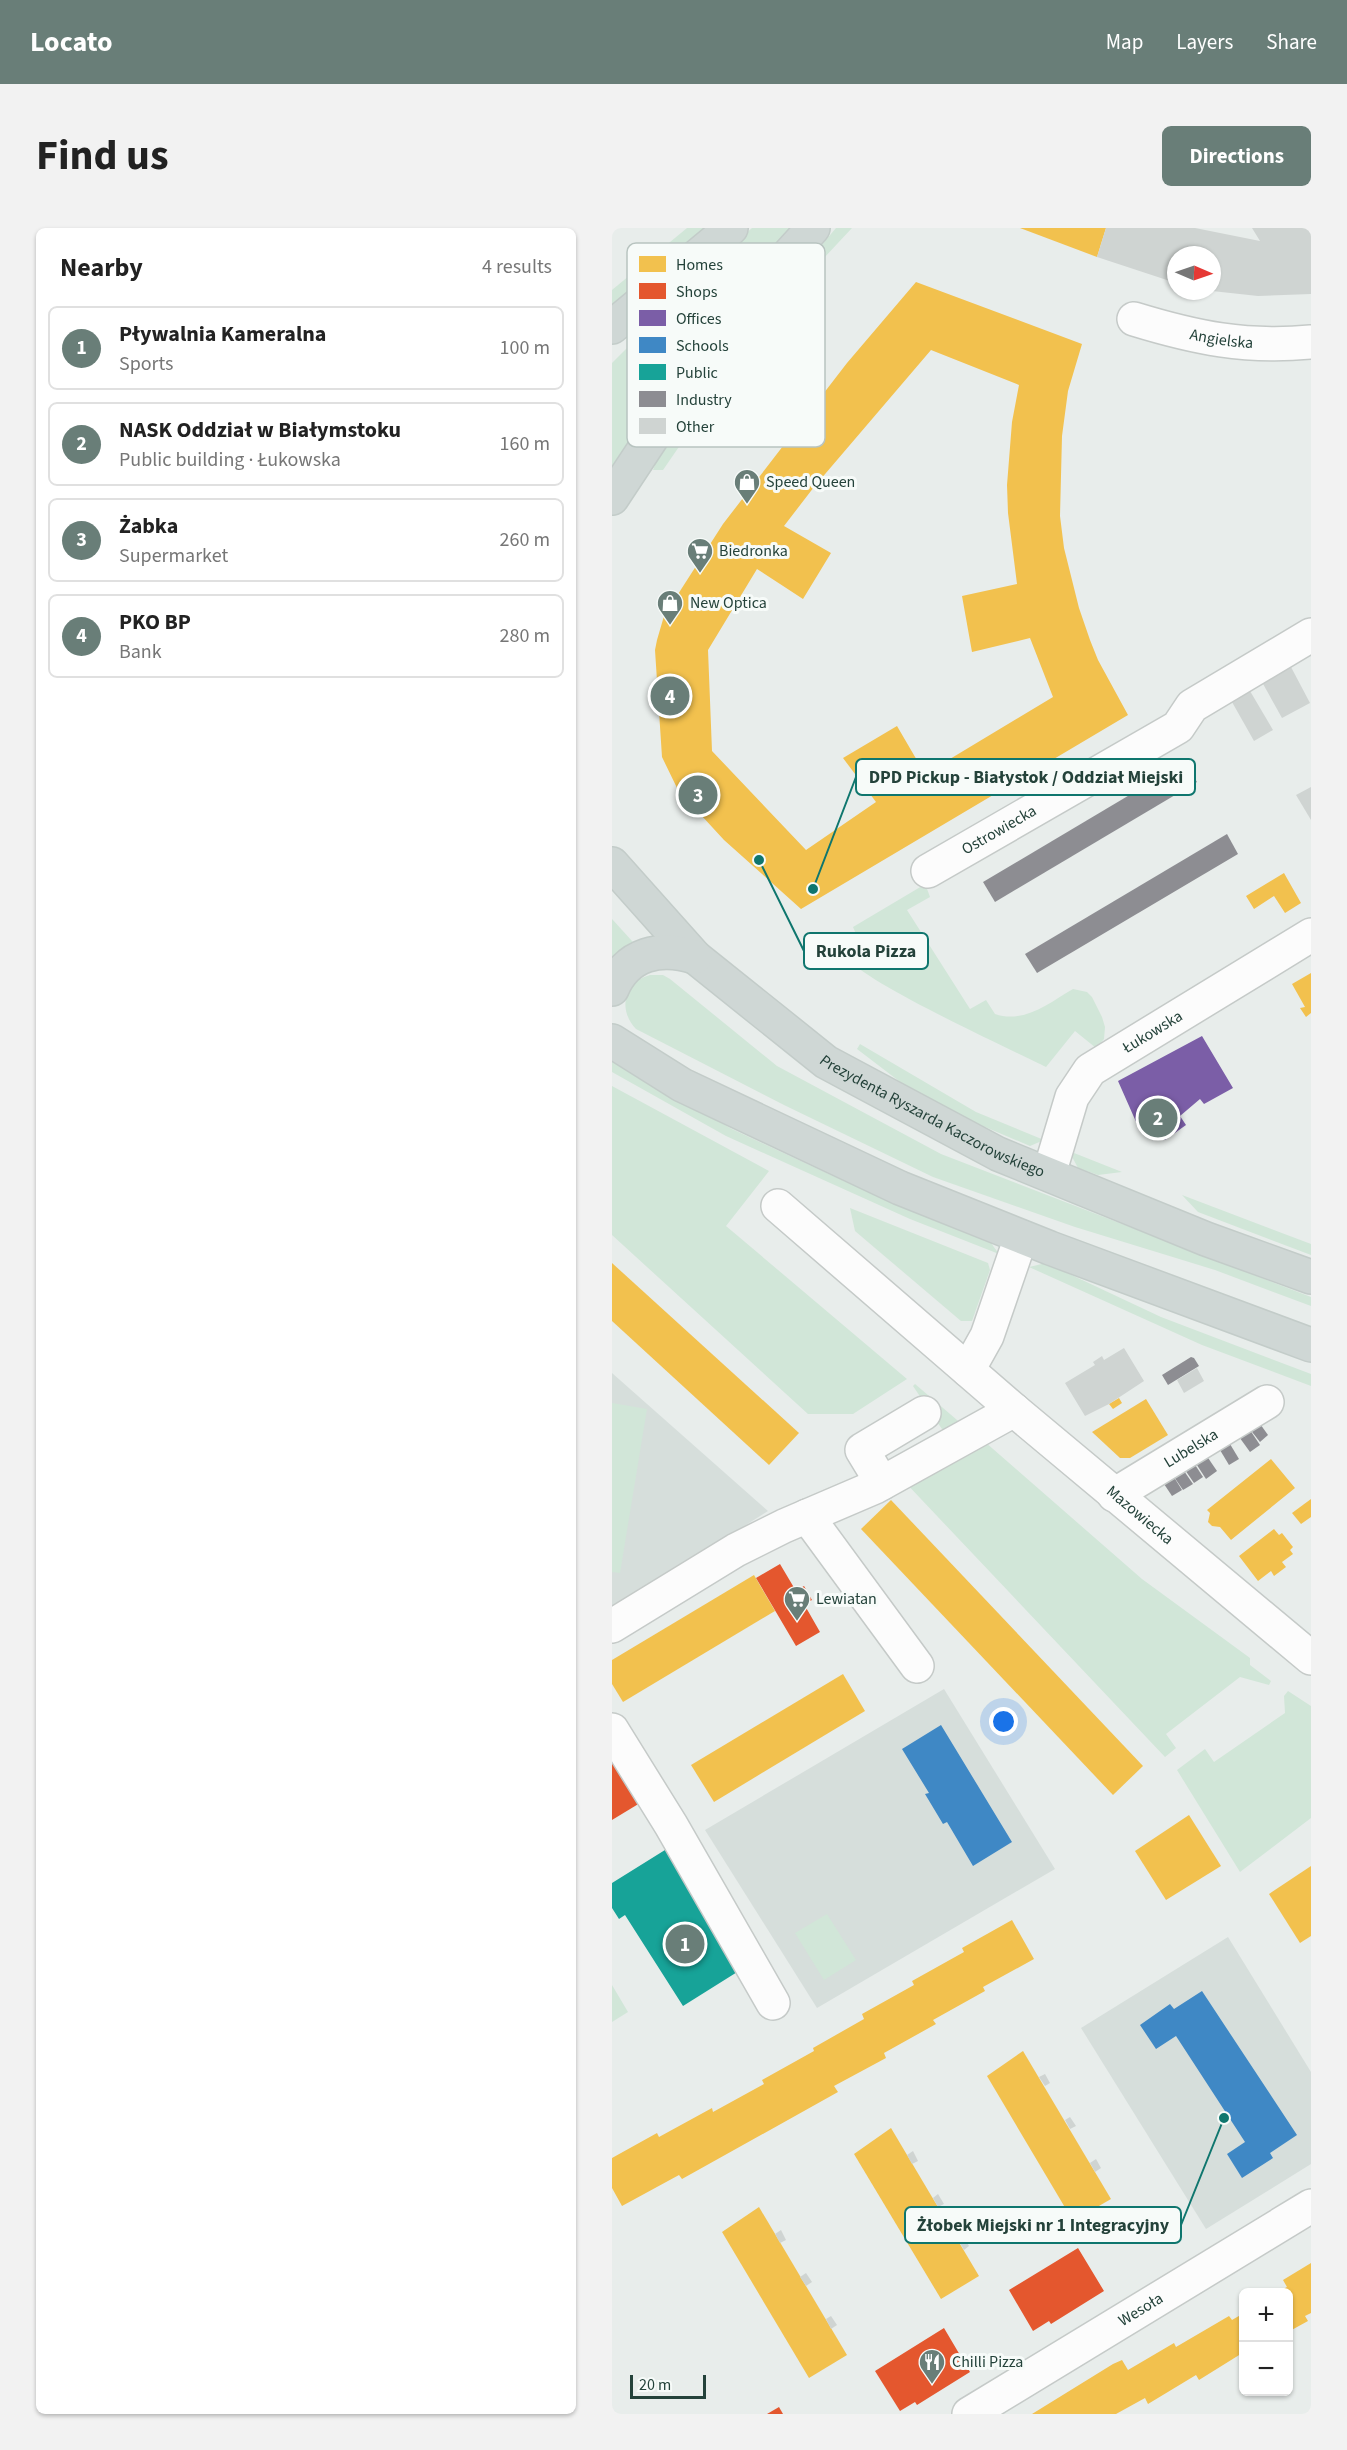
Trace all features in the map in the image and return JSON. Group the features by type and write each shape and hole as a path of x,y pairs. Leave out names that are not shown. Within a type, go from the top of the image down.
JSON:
{"main road":[{"path":"713,243 731,228"},
{"path":"799,243 813,228"},
{"path":"612,327 627,315"},
{"path":"613,497 646,447"},
{"name":"Prezydenta Ryszarda Kaczorowskiego","path":"612,864 695,957 826,1062 998,1154 1206,1239 1311,1277"},
{"path":"612,989 624,970 639,958 657,952 677,951 695,957"},
{"path":"613,1039 682,1085 900,1188 1022,1237 1311,1345"}],"street":[{"name":"Angielska","path":"1134,319 1215,341 1265,344 1311,342"},
{"name":"Ostrowiecka","path":"928,871 1178,727 1192,706 1311,635"},
{"name":"Łukowska","path":"1049,1174 1072,1097 1090,1071 1311,935"},
{"name":"Mazowiecka","path":"778,1206 1114,1495 1311,1658"},
{"path":"968,1370 987,1336 1022,1237"},
{"name":"Lubelska","path":"1114,1495 1267,1402"},
{"path":"612,1626 736,1550 882,1483 1014,1410"},
{"path":"882,1483 862,1450 924,1413"},
{"path":"807,1516 917,1666"},
{"path":"612,1730 671,1825 773,2003"},
{"name":"Wesoła","path":"969,2414 1311,2206"}],"shaded area":[{"path":"612,1373 768,1511 612,1610"},
{"path":"944,1689 1055,1869 817,2008 705,1830"},
{"path":"1228,1937 1311,2072 1311,2164 1206,2229 1081,2028"}],"green space":[{"path":"687,228 708,228 689,243 669,243"},
{"path":"752,228 791,228 777,243 735,243"},
{"path":"836,228 852,228 825,257 823,243"},
{"path":"627,278 627,293 612,305 612,290"},
{"path":"627,348 627,446 612,467 612,363"},
{"path":"663,447 679,447 663,470 653,470"},
{"path":"922,886 926,886 930,897 907,910 970,1009 986,1000 995,1014 1016,1016 1045,1006 1073,989 1087,992 1102,1017 1105,1027 1104,1039 1096,1048 1075,1031 1046,1067 907,998 858,968 847,957 845,950 856,934 853,927"},
{"path":"612,919 642,952 612,972"},
{"path":"650,975 663,975 670,979 777,1066 941,1154 1311,1297 1311,1306 1215,1270 1075,1227 933,1177 784,1105 636,1029 627,1014 626,998 634,984"},
{"path":"860,1044 976,1112 1044,1140 1030,1146 964,1118 912,1091 857,1049"},
{"path":"612,1061 732,1129 846,1182 991,1243 999,1254 910,1219 726,1136 612,1072"},
{"path":"612,1086 769,1171 726,1226 907,1379 853,1414 808,1414 612,1235"},
{"path":"1069,1151 1122,1172 1098,1175 1078,1168"},
{"path":"1182,1195 1311,1244 1311,1255 1198,1212"},
{"path":"850,1208 988,1263 990,1270 972,1321 961,1321 855,1231"},
{"path":"1046,1263 1161,1317 1311,1374 1311,1386 1202,1345 1029,1267"},
{"path":"915,1384 964,1426 946,1435 913,1386"},
{"path":"612,1403 647,1409 620,1573 612,1572"},
{"path":"977,1435 1142,1579 1250,1658 1250,1665 1271,1681 1269,1685 1240,1677 1166,1734 1176,1748 1165,1757 903,1480"},
{"path":"1288,1691 1311,1706 1311,1818 1240,1872 1177,1770 1205,1749 1214,1762 1285,1713 1284,1696"},
{"path":"827,1914 856,1960 824,1980 795,1933"},
{"path":"612,1985 628,2012 612,2022"}],"building: Homes":[{"path":"1020,228 1106,228 1097,257"},
{"path":"916,282 1082,344 1068,391 1062,436 1060,516 1064,548 1079,608 1098,660 1128,715 801,909 724,840 678,790 662,757 655,650 664,616 723,524 782,447 825,447 825,392","holes":["931,350 1019,385 1012,422 1007,485 1008,513 1017,584 962,596 972,652 1030,638 1053,697 925,774 897,726 843,758 876,802 806,850 712,751 708,650 757,569 803,599 831,553 784,526 814,487"]},
{"path":"1284,873 1301,903 1285,913 1274,896 1254,909 1246,896"},
{"path":"1311,973 1311,1013 1306,1017 1300,1008 1305,1007 1292,984"},
{"path":"612,1263 799,1433 769,1465 612,1321"},
{"path":"1119,1398 1122,1403 1113,1409 1109,1404"},
{"path":"1146,1399 1168,1435 1130,1458 1120,1458 1092,1432"},
{"path":"1271,1459 1295,1488 1231,1540 1220,1527 1212,1526 1208,1522 1210,1513 1207,1510"},
{"path":"1311,1499 1311,1517 1301,1524 1292,1513"},
{"path":"891,1500 1143,1766 1113,1795 861,1529"},
{"path":"1274,1529 1279,1535 1282,1533 1293,1547 1290,1550 1293,1554 1282,1562 1286,1567 1274,1576 1271,1571 1258,1581 1239,1556"},
{"path":"754,1575 775,1611 623,1702 612,1684 612,1660"},
{"path":"843,1674 865,1711 714,1802 691,1765"},
{"path":"1189,1815 1221,1866 1166,1900 1135,1851"},
{"path":"1311,1866 1311,1936 1300,1943 1269,1894"},
{"path":"1012,1920 1034,1959 983,1987 985,1991 933,2020 936,2024 884,2053 886,2058 834,2086 838,2092 682,2179 679,2175 622,2206 612,2188 612,2158 657,2133 659,2137 712,2108 713,2112 764,2084 762,2080 814,2051 813,2048 864,2019 862,2014 914,1985 912,1981 964,1952 962,1948"},
{"path":"1023,2051 1111,2199 1073,2221 987,2076"},
{"path":"891,2128 979,2276 941,2299 854,2154"},
{"path":"759,2207 847,2355 809,2378 722,2232"},
{"path":"1311,2263 1311,2313 1305,2316 1308,2321 1293,2329 1293,2288 1285,2288 1287,2287 1283,2280"},
{"path":"1229,2316 1232,2320 1239,2316 1239,2355 1199,2380 1196,2375 1148,2404 1145,2398 1116,2414 1032,2414 1113,2364 1122,2360 1128,2370 1174,2343 1176,2347"}],"building: Shops":[{"path":"780,1564 796,1591 804,1586 812,1600 804,1604 820,1632 796,1646 756,1578"},
{"path":"612,1757 640,1803 612,1820"},
{"path":"1078,2248 1104,2291 1051,2324 1049,2321 1033,2331 1009,2290"},
{"path":"944,2328 970,2372 917,2405 915,2402 900,2411 875,2371"},
{"path":"779,2407 783,2414 767,2414"}],"building: Offices":[{"path":"1202,1036 1233,1088 1204,1104 1200,1099 1180,1116 1186,1125 1165,1140 1137,1124 1118,1081"}],"building: Schools":[{"path":"941,1725 1012,1842 973,1866 947,1822 943,1824 925,1794 929,1793 902,1749"},
{"path":"1202,1991 1297,2135 1270,2153 1273,2158 1242,2178 1227,2154 1245,2142 1176,2036 1156,2049 1140,2025 1170,2004 1174,2009"}],"building: Public":[{"path":"673,1845 742,1969 683,2006 625,1915 619,1919 612,1908 612,1883"}],"building: Industry":[{"path":"1185,762 1197,782 995,902 983,882"},
{"path":"1227,834 1238,854 1037,973 1025,954"},
{"path":"1191,1357 1199,1366 1168,1385 1162,1375"},
{"path":"1258,1421 1268,1435 1260,1442 1249,1428"},
{"path":"1248,1427 1260,1445 1250,1452 1237,1434"},
{"path":"1227,1439 1239,1459 1229,1465 1217,1445"},
{"path":"1204,1452 1217,1471 1206,1479 1193,1459"},
{"path":"1192,1460 1203,1477 1194,1483 1183,1467"},
{"path":"1182,1468 1193,1484 1183,1490 1172,1474"},
{"path":"1172,1474 1182,1490 1172,1496 1162,1481"}],"building: Other":[{"path":"1106,228 1195,228 1260,241 1252,228 1311,228 1311,294 1258,296 1221,292 1221,246 1167,246 1167,280 1097,257"},
{"path":"1291,667 1310,703 1282,718 1262,682"},
{"path":"1250,691 1273,730 1254,741 1232,702"},
{"path":"1311,787 1311,820 1296,795"},
{"path":"1124,1348 1144,1381 1109,1404 1085,1416 1065,1383 1095,1365 1093,1362 1102,1356 1104,1360"},
{"path":"1197,1368 1204,1381 1184,1393 1177,1380"},
{"path":"1045,2074 1050,2083 1045,2086 1039,2077"},
{"path":"1070,2117 1076,2126 1070,2129 1065,2120"},
{"path":"913,2151 918,2161 912,2164 907,2155"},
{"path":"1096,2159 1101,2168 1095,2172 1090,2163"},
{"path":"938,2194 944,2204 938,2207 933,2198"},
{"path":"781,2230 786,2240 780,2243 775,2234"},
{"path":"964,2237 969,2246 964,2250 958,2240"},
{"path":"806,2273 812,2282 806,2286 800,2277"},
{"path":"831,2316 837,2325 831,2329 826,2319"}],"place":[{"name":"Speed Queen","path":"747,505"},
{"name":"Biedronka","path":"700,574"},
{"name":"New Optica","path":"670,626"},
{"name":"PKO BP","path":"670,696"},
{"name":"Żabka","path":"698,795"},
{"name":"Rukola Pizza","path":"759,860"},
{"name":"DPD Pickup - Białystok / Oddział Miejski","path":"813,889"},
{"name":"NASK Oddział w Białymstoku","path":"1158,1118"},
{"name":"Lewiatan","path":"797,1622"},
{"name":"Pływalnia Kameralna","path":"685,1944"},
{"name":"Żłobek Miejski nr 1 Integracyjny","path":"1224,2118"},
{"name":"Chilli Pizza","path":"932,2385"}]}
